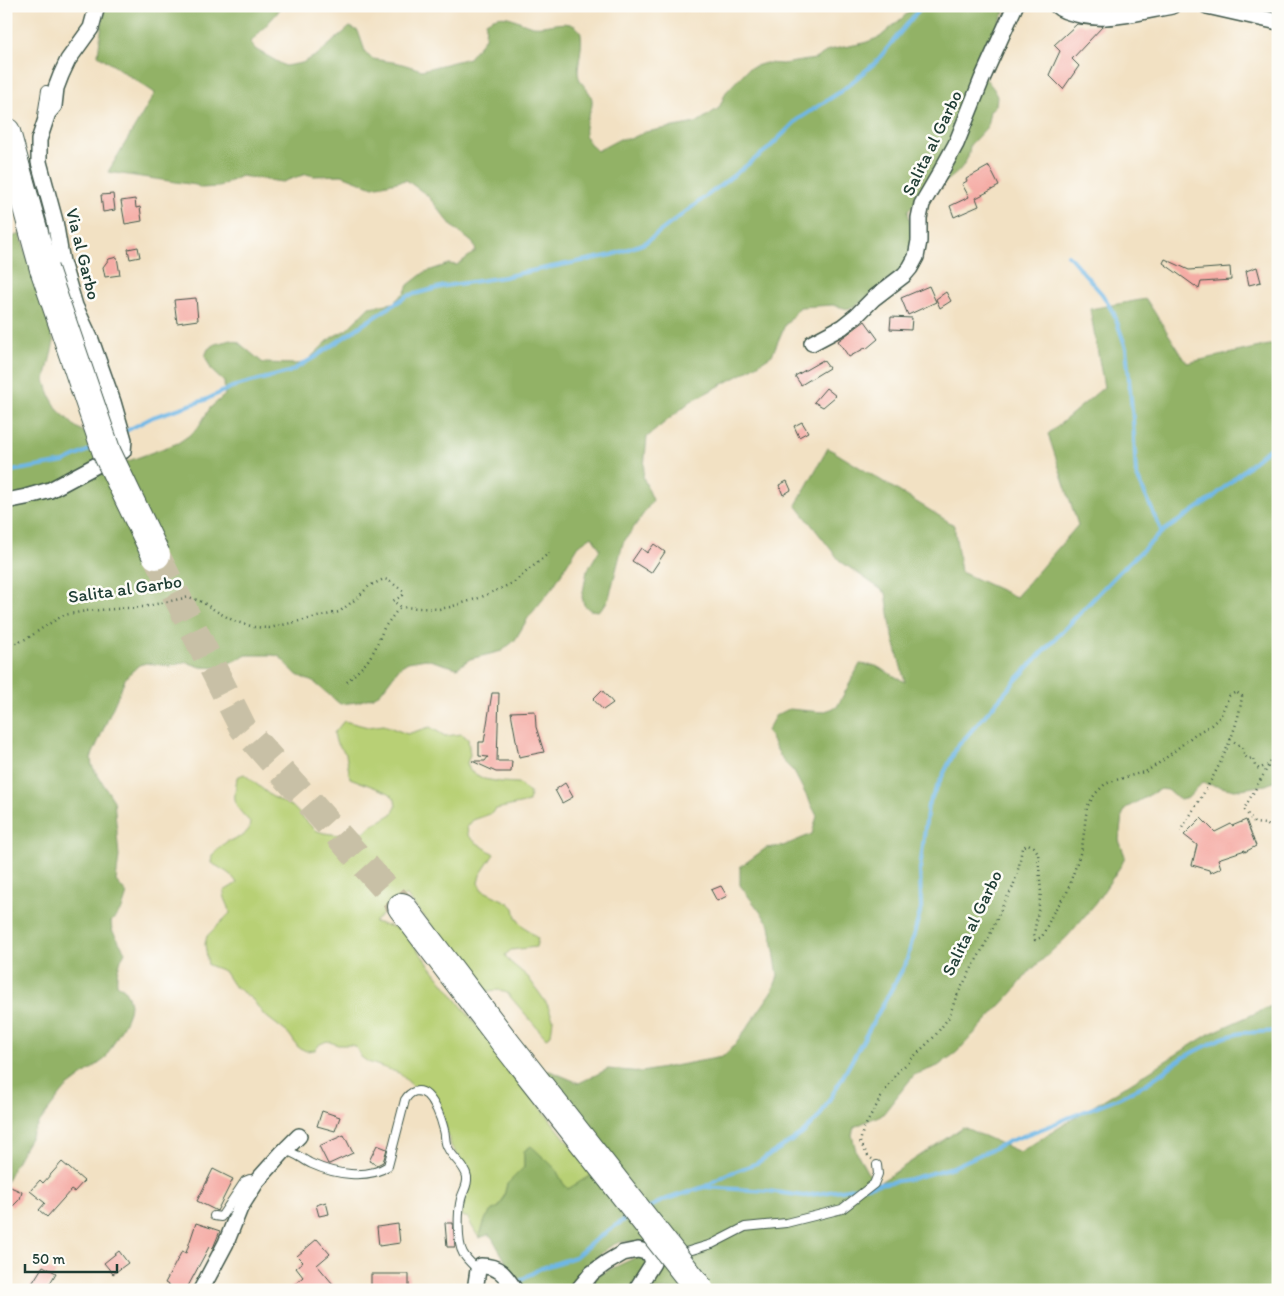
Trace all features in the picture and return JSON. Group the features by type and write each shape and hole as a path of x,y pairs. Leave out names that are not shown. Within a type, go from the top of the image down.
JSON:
{"highway":[{"path":"6,132 44,269 107,453 156,555"},
{"path":"402,907 504,1041 700,1290"}],"street":[{"name":"Via al Garbo","path":"6,500 26,497 50,490 123,451 124,440 113,402 91,340 75,306 62,262 55,221 39,162 39,140 48,113 54,106 60,75 68,60 91,28 97,6"},
{"name":"Salita al Garbo","path":"812,343 842,327 910,268 916,258 922,204 956,144 982,79 1015,6"},
{"path":"1057,6 1061,10 1072,13 1104,17 1172,6"},
{"path":"1207,6 1278,22"},
{"path":"201,1290 226,1243 240,1208 257,1181 299,1136"},
{"path":"578,1290 592,1273 623,1253 638,1250 650,1253 653,1263 636,1290"},
{"path":"474,1290 478,1270 481,1266 492,1266 500,1270 515,1290"}],"lane":[{"path":"39,140 46,90"},
{"path":"283,1152 289,1151 313,1164 329,1170 353,1175 382,1170 388,1166 405,1100 412,1092 425,1093 437,1109 445,1131 447,1148 467,1175 467,1185 459,1206 458,1226 462,1252 478,1270"},
{"path":"653,1263 712,1244 745,1227 786,1223 842,1209 874,1184 878,1174 877,1165"},
{"path":"214,1216 221,1216 245,1180 257,1181"}],"path":[{"path":"347,682 367,662 384,628 401,608 439,609 479,598 513,583 549,553"},
{"name":"Salita al Garbo","path":"6,647 28,638 47,625 70,614 143,607 189,598 202,602 234,620 254,627 269,628 339,612 370,586 384,579 397,586 403,593 403,595 394,600 401,608"},
{"name":"Salita al Garbo","path":"877,1165 868,1156 860,1142 863,1130 897,1073 934,1037 949,1017 956,997 988,939 1013,887 1022,848 1028,844 1034,847 1038,853 1041,893 1034,934 1035,940 1042,937 1053,913 1067,892 1082,848 1087,807 1095,794 1105,784 1148,771 1194,735 1216,722 1220,718 1229,696 1236,692 1242,696 1241,708 1230,739 1201,799 1180,831"},
{"path":"1230,739 1242,746 1245,756 1253,758 1255,766 1259,769 1268,764"},
{"path":"1278,749 1244,809 1254,823 1266,824 1278,832"}],"green space":[{"path":"104,6 280,6 278,12 251,42 255,49 285,66 302,63 317,55 350,27 358,31 366,54 373,59 399,63 422,70 469,58 485,38 486,22 493,18 505,16 533,26 560,23 570,24 575,26 581,34 578,73 592,99 592,106 585,126 585,134 597,151 620,139 630,139 645,132 696,123 719,108 726,92 749,68 766,63 782,64 815,59 829,50 864,43 880,37 916,6 1007,6 978,69 994,89 997,97 996,105 990,111 987,127 970,145 968,157 962,167 945,182 925,195 908,211 915,250 909,264 856,306 848,309 833,305 800,307 785,325 772,355 744,373 691,401 647,437 643,477 653,500 623,543 609,598 598,611 590,610 584,605 582,597 587,571 600,549 592,536 579,545 553,587 528,618 515,640 502,651 470,659 457,668 426,659 408,662 400,667 380,693 357,702 340,704 315,683 297,675 279,656 272,655 247,655 218,668 201,667 186,662 170,666 146,663 139,665 126,677 91,758 92,766 114,801 119,856 116,881 127,894 122,909 111,922 112,930 125,952 118,968 117,984 124,989 128,996 129,1012 105,1059 66,1088 61,1094 38,1124 6,1182 6,239 20,234 54,342 45,380 50,396 58,410 76,427 95,439 106,469 178,443 197,429 210,408 225,395 224,382 212,371 205,356 208,349 215,344 231,340 238,342 263,363 298,364 306,362 332,337 346,330 369,307 393,303 405,292 408,285 425,272 449,264 457,265 476,251 473,243 453,227 427,195 406,180 373,187 342,175 314,176 306,174 282,182 241,176 218,187 201,188 196,185 108,172 155,93 98,55"},
{"path":"1146,299 1187,363 1278,343 1278,780 1266,785 1235,790 1202,783 1188,798 1180,800 1168,790 1160,789 1126,808 1122,816 1119,840 1125,856 1122,864 1095,904 1067,937 1028,973 957,1052 938,1066 914,1075 883,1114 854,1127 852,1135 856,1151 867,1172 879,1183 963,1127 1020,1152 1209,1034 1278,1003 1278,1290 584,1290 598,1275 654,1249 640,1244 620,1242 603,1252 571,1290 522,1290 490,1234 479,1238 486,1218 491,1211 499,1207 503,1200 507,1184 524,1167 524,1151 531,1146 555,1168 568,1189 593,1174 535,1074 550,1071 579,1083 608,1069 642,1072 722,1057 735,1045 772,992 778,976 770,925 740,885 740,867 766,848 783,846 812,834 817,816 794,772 783,761 767,731 775,716 789,709 822,712 837,707 860,664 876,666 905,682 892,633 886,593 840,561 796,505 828,448 954,525 961,572 1016,597 1078,525 1048,434 1104,387 1090,309"},
{"path":"344,721 368,727 384,725 407,734 430,727 445,736 462,734 468,739 470,755 467,763 470,771 484,779 518,783 530,793 529,802 496,809 490,814 473,820 467,827 468,835 474,841 494,854 480,875 478,883 482,890 509,903 514,908 520,923 538,939 536,947 511,950 505,955 509,961 528,977 547,1004 553,1019 551,1035 546,1038 507,993 499,990 486,991 406,895 374,922 401,929 593,1174 568,1189 555,1168 524,1151 524,1167 507,1184 503,1200 499,1207 491,1211 486,1218 479,1238 469,1218 462,1216 463,1205 470,1186 470,1173 451,1146 441,1109 427,1089 414,1087 399,1073 368,1062 361,1057 355,1046 338,1045 327,1041 320,1044 315,1050 306,1051 298,1047 289,1034 263,1014 253,1000 233,985 224,971 208,965 205,944 207,936 230,913 224,891 237,883 229,874 211,863 212,855 226,842 243,836 249,829 250,822 235,802 237,777 244,774 271,796 293,807 315,830 324,833 340,835 348,832 364,832 392,814 396,807 395,799 389,793 350,778 346,754 336,742 334,733"}],"building":[{"path":"1077,24 1103,26 1072,59 1079,66 1063,89 1049,75 1060,51 1054,45"},
{"path":"989,166 999,186 976,198 979,206 954,217 950,206 969,197 962,184 967,181 966,179"},
{"path":"113,194 115,210 103,212 101,195"},
{"path":"135,199 136,208 140,207 142,221 125,224 121,201"},
{"path":"138,247 140,257 130,259 128,249"},
{"path":"117,257 120,275 105,277 103,267 109,259"},
{"path":"1165,259 1189,270 1230,267 1231,280 1201,282 1199,289 1163,263"},
{"path":"1257,267 1261,282 1249,285 1246,271"},
{"path":"929,286 936,302 908,315 901,298"},
{"path":"946,292 951,301 940,308 936,299"},
{"path":"196,298 198,320 177,323 174,300"},
{"path":"891,317 912,318 911,330 890,329"},
{"path":"865,321 878,339 866,349 849,357 838,341"},
{"path":"823,360 829,368 801,385 795,376"},
{"path":"826,388 836,396 823,407 814,402"},
{"path":"802,422 808,432 799,437 794,426"},
{"path":"787,481 791,490 783,495 779,485"},
{"path":"654,544 665,552 651,573 632,561 641,548 647,553"},
{"path":"602,690 613,703 603,710 593,699"},
{"path":"492,693 499,693 497,761 512,761 511,772 496,772 472,761 485,761 488,757 479,756 479,742 484,742"},
{"path":"535,711 536,727 544,752 519,757 511,712"},
{"path":"565,783 573,797 562,803 555,790"},
{"path":"1201,818 1215,832 1231,824 1232,826 1246,820 1256,846 1245,852 1245,850 1218,859 1221,868 1210,873 1209,870 1192,865 1197,845 1184,835"},
{"path":"721,886 727,896 717,901 711,890"},
{"path":"322,1111 340,1117 335,1131 317,1126"},
{"path":"344,1135 353,1153 328,1164 319,1146"},
{"path":"377,1145 387,1149 383,1162 377,1165 369,1161"},
{"path":"62,1162 84,1181 74,1192 71,1190 47,1217 39,1210 45,1203 30,1191 40,1180 43,1183"},
{"path":"213,1169 233,1179 217,1211 197,1201"},
{"path":"6,1185 22,1192 20,1199 12,1207 6,1202"},
{"path":"326,1202 329,1214 319,1216 316,1205"},
{"path":"196,1223 220,1231 213,1248 209,1247 186,1290 178,1290 165,1283 182,1251 186,1253"},
{"path":"445,1223 453,1223 455,1247 447,1247"},
{"path":"398,1224 400,1243 379,1246 377,1227"},
{"path":"317,1239 330,1254 317,1265 338,1290 288,1290 303,1277 296,1268 303,1262 297,1256"},
{"path":"119,1251 128,1263 113,1274 104,1263"},
{"path":"43,1266 56,1273 46,1290 28,1290"},
{"path":"371,1274 409,1274 409,1290 371,1290"}],"waterway":[{"path":"126,431 153,417 205,400 232,387 289,372 407,296 445,286 504,277 612,255 645,243 768,149 797,120 840,92 876,62 922,6"},
{"path":"1068,255 1102,294 1114,314 1126,348 1136,474 1162,532"},
{"path":"704,1187 728,1174 757,1163 802,1134 819,1117 841,1080 906,963 921,909 920,869 928,805 957,747 1017,679 1119,572 1162,532 1210,500 1278,442"},
{"path":"6,472 64,462 95,447"},
{"path":"648,1208 664,1200 704,1187 768,1191 804,1196 910,1179 953,1167 1012,1140 1118,1098 1146,1084 1184,1057 1222,1038 1241,1033 1278,1031"},
{"path":"518,1286 520,1281 539,1269 575,1257 595,1240 628,1217"}],"tunnel":[{"path":"156,555 243,728 402,907"}]}
